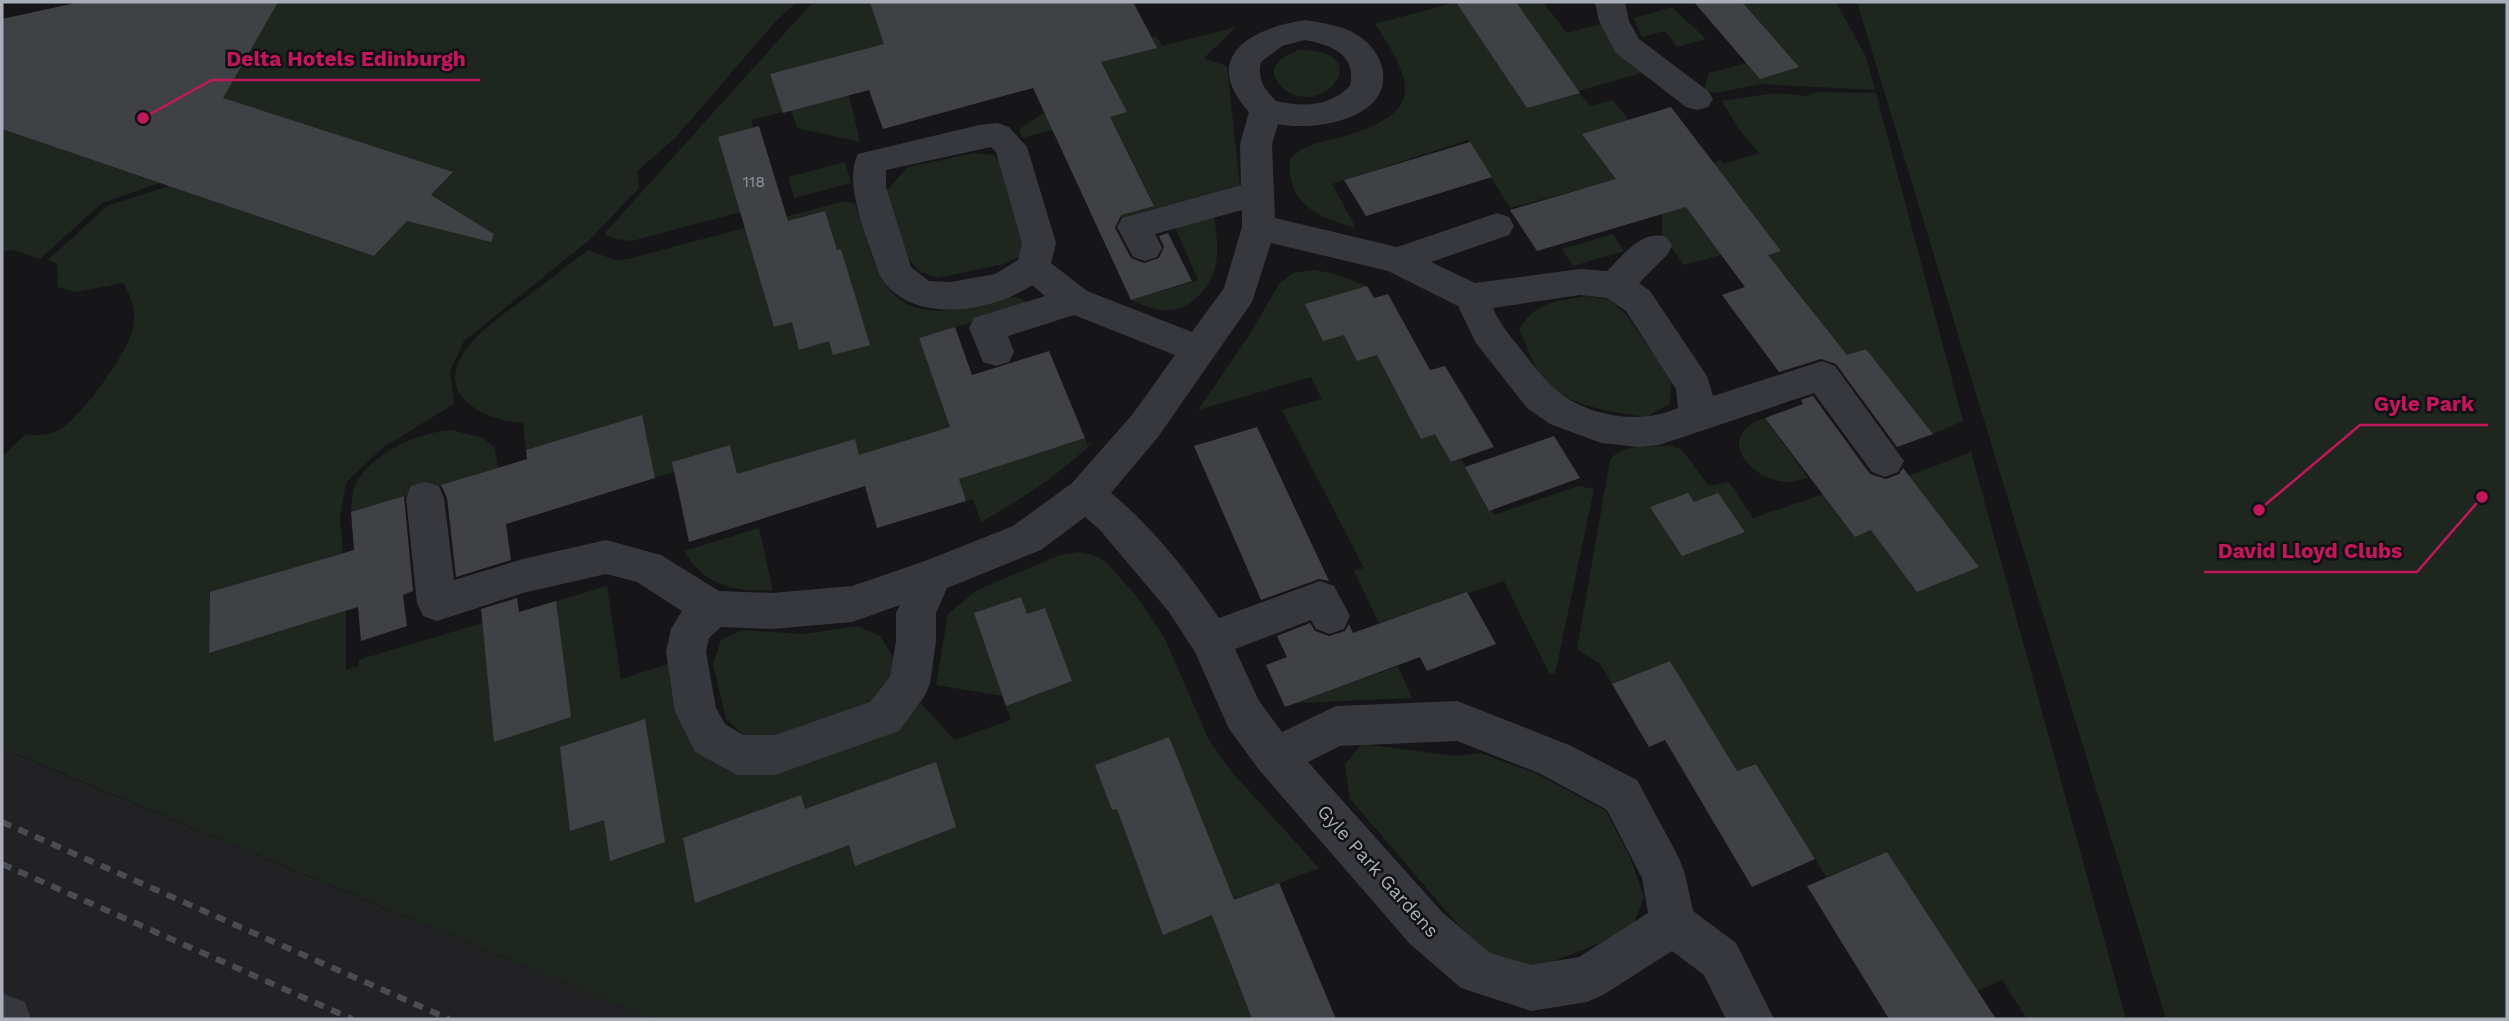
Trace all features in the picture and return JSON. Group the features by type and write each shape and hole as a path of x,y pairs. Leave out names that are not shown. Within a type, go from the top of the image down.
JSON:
{"street":[{"path":"1610,2 1614,21 1627,46 1672,66 1697,99"},
{"path":"1304,16 1329,34 1352,45 1363,58 1368,73 1365,88 1357,99 1342,109 1313,117 1266,110 1245,84 1244,69 1253,50 1268,39 1284,33 1304,16"},
{"path":"425,498 437,603 523,576 606,557 648,566 713,609 772,611 852,604 933,576 1027,538 1086,495 1144,426 1240,292 1259,210 1256,144 1266,110"},
{"path":"998,135 1011,148 1039,243 1033,267 1004,286 951,296 921,293 896,274 869,187 870,162 998,135"},
{"path":"1145,248 1134,227 1259,210 1397,260 1472,297 1580,282 1615,285 1638,301 1694,386 1697,416"},
{"path":"1397,260 1497,226"},
{"path":"1615,285 1655,246"},
{"path":"1033,267 1075,301 1200,350"},
{"path":"1472,297 1483,327 1543,401 1573,417 1635,434 1676,427 1697,416 1822,376 1885,461"},
{"path":"996,352 987,328 1075,301"},
{"name":"Gyle Park Gardens","path":"1086,495 1114,519 1183,599 1210,640 1244,715 1275,757 1426,928 1477,972 1531,988 1587,979 1673,924"},
{"path":"713,609 691,629 685,652 695,712 710,738 737,755 775,755 884,718 909,684 916,641 916,614 933,576"},
{"path":"1210,640 1320,599 1330,616"},
{"path":"1275,757 1336,726 1457,721 1554,759 1622,795 1663,874 1673,924 1720,959 1751,1019"},
{"path":"2,1016 8,1019"}],"shaded area":[{"path":"213,2 797,2 776,21 675,138 637,171 639,188 588,241 464,341 450,371 454,404 382,448 346,483 340,518 343,553 210,593 209,652 346,611 346,670 359,666 358,660 607,586 621,679 668,664 679,703 711,752 911,711 921,703 954,740 1011,720 1002,696 936,685 948,614 977,590 1060,555 1079,552 1094,555 1107,563 1138,598 1164,637 1209,740 1232,772 1319,868 1241,898 1295,923 1300,931 1229,960 1248,1009 1318,1019 652,1019 2,748 2,457 26,434 52,433 74,418 115,365 130,338 134,322 132,304 123,283 76,292 58,287 57,264 48,260 107,206 169,186 374,256 452,173 209,94 139,21"},
{"path":"925,2 982,11 1031,2 1044,29 1135,6 1152,37 1157,36 1162,46 1236,27 1204,58 1227,66 1240,185 1096,225 1093,219 1152,201 1118,133 1071,125 1022,138 1019,129 1061,102 1054,63 897,70 783,112 751,120 760,153 782,201 632,241 604,234 811,4"},
{"path":"1456,2 1543,2 1567,33 1604,23 1645,72 1578,91 1590,106 1613,100 1673,175 1720,160 1724,164 1759,153 1738,128 1722,101 1775,93 1808,96 1816,92 1876,93 1963,421 1933,434 1866,349 1846,356 1784,274 1745,287 1721,255 1684,265 1662,234 1662,212 1600,203 1589,187 1510,208 1468,140 1332,184 1356,228 1318,214 1308,207 1293,188 1290,159 1311,145 1373,126 1391,115 1401,104 1405,92 1404,77 1375,24"},
{"path":"1742,2 1836,2 1866,57 1875,90 1761,84 1715,93 1704,89 1709,73 1750,62 1780,47"},
{"path":"1857,2 2507,2 2507,1019 2166,1019"},
{"path":"1672,7 1706,39 1677,47 1665,31 1642,37 1634,18"},
{"path":"1300,50 1324,53 1337,61 1340,72 1335,83 1324,92 1310,97 1294,95 1275,78 1275,66 1278,62 1288,54"},
{"path":"849,95 860,142 797,128 791,110"},
{"path":"2,129 160,183 102,203 40,259 13,250 2,252"},
{"path":"974,153 993,155 1003,164 1024,244 1021,256 1004,264 937,278 919,271 907,257 886,191 908,167"},
{"path":"845,162 851,183 794,198 788,177"},
{"path":"845,201 855,204 882,279 892,293 906,303 925,309 949,310 1013,297 1030,305 919,338 974,380 990,369 1024,458 1085,438 1087,444 1093,442 1040,486 981,522 973,499 966,501 949,448 868,490 855,440 740,488 730,445 673,462 674,472 655,478 641,416 526,450 523,423 499,419 477,410 464,399 456,384 456,369 474,340 588,250 615,260 628,259"},
{"path":"1214,211 1216,266 1200,294 1183,307 1173,310 1154,309 1131,300 1198,280 1173,222"},
{"path":"1613,234 1624,251 1573,266 1562,249"},
{"path":"1313,270 1332,273 1367,286 1306,304 1344,335 1377,355 1435,433 1451,462 1461,459 1494,515 1578,486 1594,489 1555,674 1549,673 1504,581 1379,623 1354,571 1364,568 1282,410 1322,399 1311,377 1198,410 1250,334 1279,284 1293,273"},
{"path":"1586,296 1610,300 1628,317 1672,381 1669,404 1646,417 1592,407 1554,389 1540,375 1519,330 1525,320 1539,308"},
{"path":"1765,418 1808,478 1786,482 1772,479 1749,465 1739,444 1741,434 1750,425"},
{"path":"451,430 483,438 495,448 498,468 351,512 355,485 372,463 410,440"},
{"path":"1670,445 1682,450 1709,486 1729,482 1753,518 1847,486 1856,496 1971,452 2126,1019 2027,1019 2002,980 1914,1019 1889,1019 1970,980 1887,852 1826,877 1756,764 1737,772 1670,661 1612,684 1600,664 1577,649 1610,460 1615,454 1629,448"},
{"path":"759,528 773,590 746,590 722,584 701,572 684,551"},
{"path":"857,626 880,636 898,665 877,702 772,739 749,740 726,719 713,664 721,640 742,630 803,634"},
{"path":"1398,666 1412,698 1296,703"},
{"path":"1362,744 1456,756 1480,753 1535,773 1606,811 1630,857 1644,897 1631,931 1536,968 1506,965 1479,949 1350,799 1345,764"},
{"path":"2,748 22,757 652,1019 2,1019"}],"building":[{"path":"80,2 278,2 223,98 453,172 431,195 494,234 491,242 407,221 374,256 2,129 2,19"},
{"path":"870,2 1133,2 1157,48 1101,62 1127,112 1110,117 1154,206 1121,215 1115,228 1131,258 1144,263 1159,258 1164,247 1159,236 1168,233 1192,281 1131,300 1033,88 883,129 869,90 783,113 770,74 884,44"},
{"path":"1456,2 1516,2 1580,93 1527,108"},
{"path":"1694,2 1742,2 1799,67 1760,79"},
{"path":"1671,107 1781,251 1768,255 1847,355 1866,349 1933,434 1897,447 1836,364 1821,359 1779,372 1722,295 1745,287 1686,207 1537,251 1510,210 1616,179 1582,134"},
{"path":"759,126 788,221 825,211 837,250 841,249 870,345 833,355 829,341 799,350 792,322 774,327 718,137"},
{"path":"1470,142 1492,177 1366,216 1344,180"},
{"path":"1367,286 1374,298 1388,294 1430,370 1445,366 1494,447 1451,462 1435,434 1421,439 1377,355 1357,361 1344,335 1323,341 1305,304"},
{"path":"955,327 972,375 1049,351 1085,438 959,479 966,501 877,528 865,486 689,542 672,462 730,445 737,474 855,439 859,455 950,427 919,338"},
{"path":"1813,396 1870,474 1886,479 1899,474 1903,468 1979,567 1917,592 1871,530 1855,537 1765,418 1803,404 1801,400"},
{"path":"642,415 655,478 506,524 511,560 456,577 447,498 441,485 527,459 526,450"},
{"path":"1257,427 1329,581 1319,579 1261,600 1194,446"},
{"path":"1554,436 1580,478 1489,511 1465,467"},
{"path":"1688,493 1694,502 1718,493 1745,532 1682,556 1650,507"},
{"path":"404,496 413,591 403,595 407,626 361,641 358,607 209,653 210,592 354,550 351,512"},
{"path":"1467,592 1496,644 1427,671 1420,657 1285,707 1266,665 1287,657 1277,636 1310,623 1315,631 1329,636 1345,631 1349,624 1353,633"},
{"path":"1021,597 1027,614 1045,608 1072,681 1006,706 974,613"},
{"path":"517,598 519,612 556,601 571,717 494,742 481,609"},
{"path":"1670,661 1737,771 1756,764 1815,859 1752,887 1665,740 1649,747 1612,684"},
{"path":"645,719 665,842 610,861 604,820 570,831 560,747"},
{"path":"1169,737 1234,900 1279,883 1336,1019 1252,1019 1212,915 1163,935 1117,809 1112,810 1095,765"},
{"path":"936,762 956,827 855,866 849,845 695,903 683,838 801,795 805,809"},
{"path":"1887,852 1996,1019 1889,1019 1807,886"}],"railway":[{"path":"2,822 449,1019"},
{"path":"2,864 352,1019"}],"place":[{"name":"Delta Hotels Edinburgh","path":"143,118"},
{"name":"David Lloyd Clubs","path":"2482,497"},
{"name":"Gyle Park","path":"2259,510"}]}
